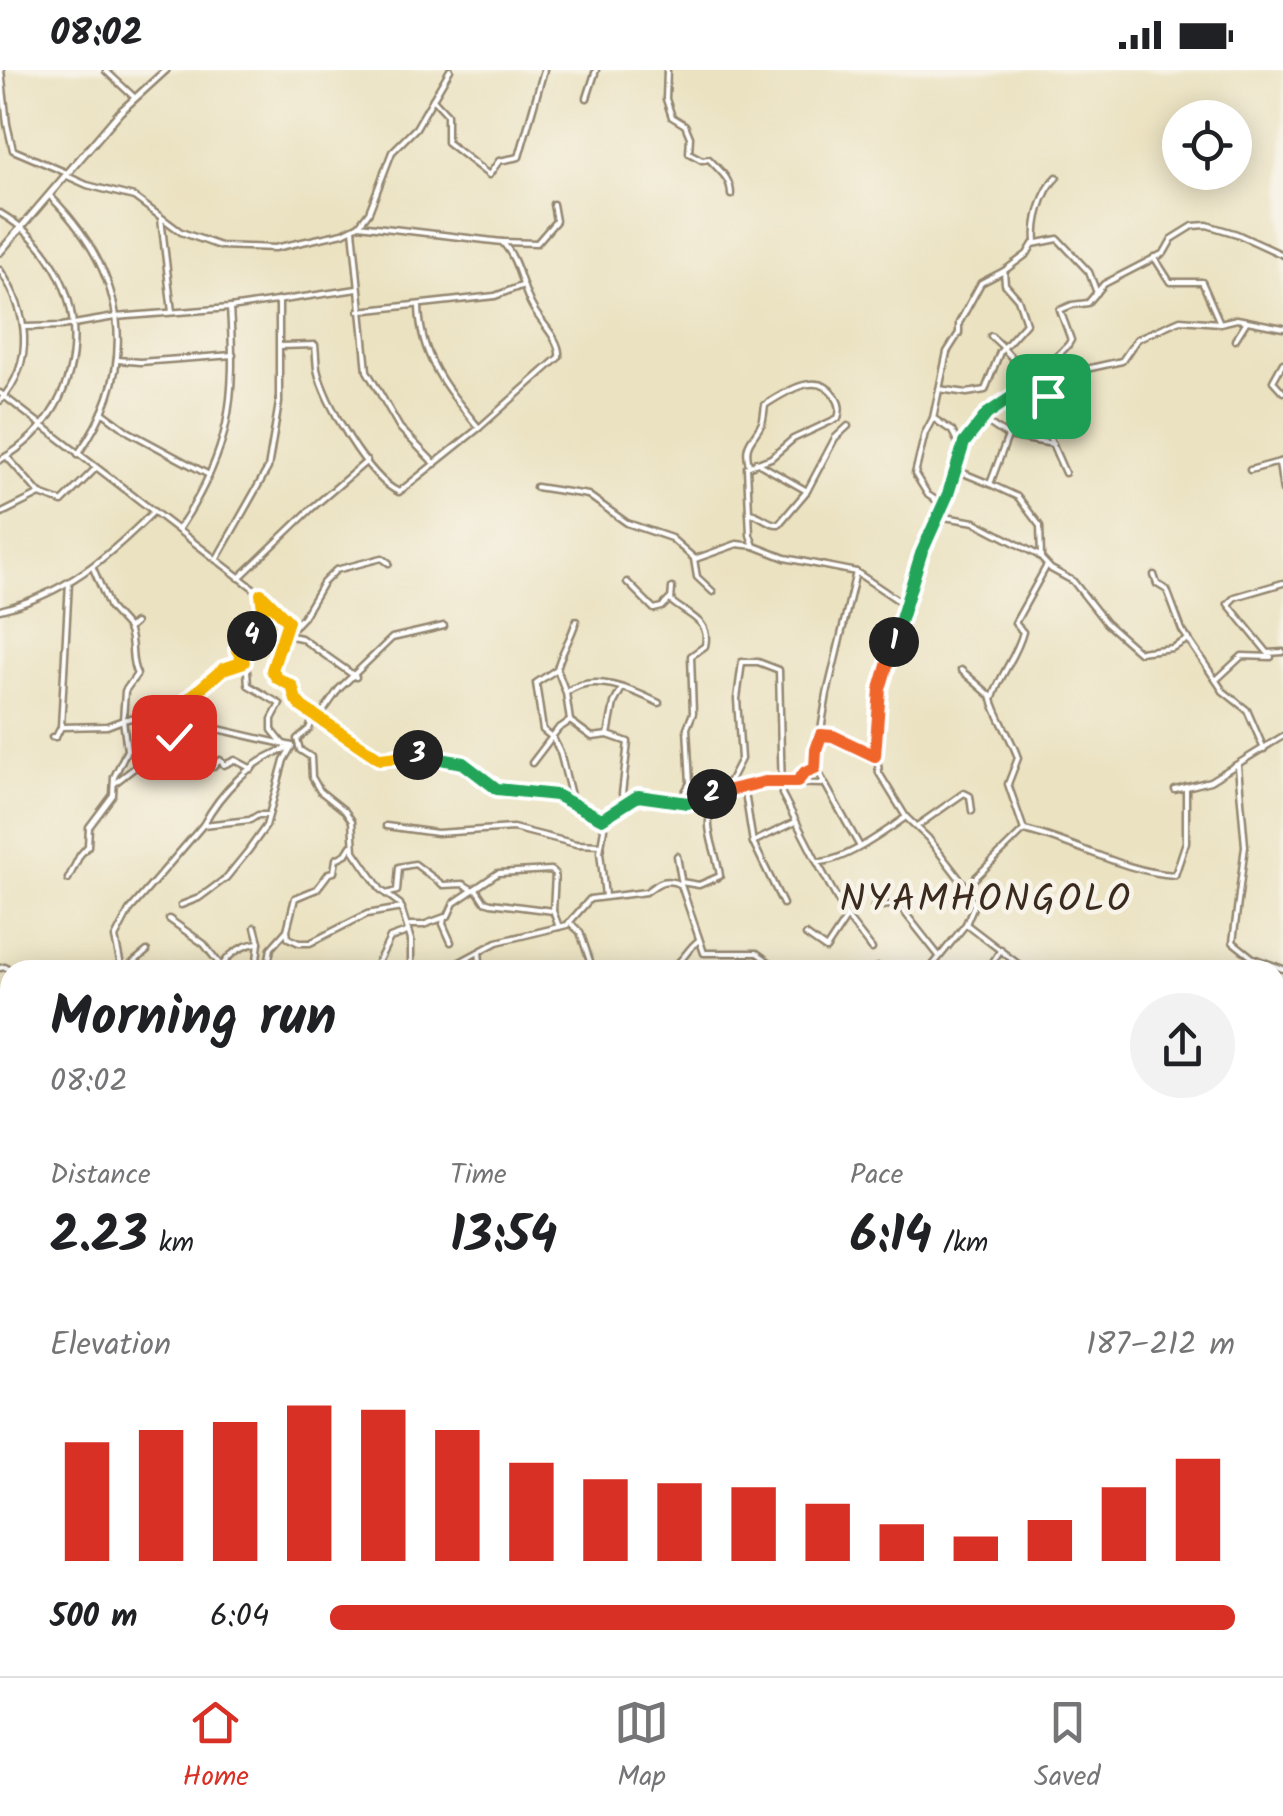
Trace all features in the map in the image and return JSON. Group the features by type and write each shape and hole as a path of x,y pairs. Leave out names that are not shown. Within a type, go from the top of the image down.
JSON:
{"street":[{"path":"1,70 14,150 88,186 134,197 190,237 236,249 290,246 356,227 537,242 556,221 553,204"},
{"path":"0,252 136,98 166,70"},
{"path":"435,464 400,428 366,371 358,311 356,227 369,212 392,152 416,128 450,70"},
{"path":"433,99 446,110 447,142 488,175 499,162 519,157 544,70"},
{"path":"587,98 596,70"},
{"path":"667,70 666,99 672,117 685,125 690,153 710,160 728,180 731,194"},
{"path":"106,71 136,98"},
{"path":"943,504 928,495 916,474 947,352 981,283 1026,256 1036,243 1046,192 1058,177"},
{"path":"50,196 76,223 94,250 115,318 115,382 78,454"},
{"path":"0,212 22,226 60,275 73,324 74,351 52,412 0,460"},
{"path":"162,218 172,312"},
{"path":"937,960 974,909 966,886 906,817 885,786 875,756 883,674 921,554 962,450 982,419 1032,382 1071,340 1059,311 1072,304 1088,303 1106,282 1164,252 1179,233 1202,225 1237,234 1283,255"},
{"path":"1036,243 1060,240 1089,272 1097,292"},
{"path":"280,346 315,345 317,368 330,402 367,462 399,492 480,428 554,364 560,354 502,242"},
{"path":"1154,256 1170,282 1202,282 1220,323"},
{"path":"0,270 25,327 22,366 1,397 261,594 288,621 272,670 277,678 292,686 296,700 315,718 380,759 416,755 459,762 497,789 518,794 548,792 602,819 605,896"},
{"path":"940,389 967,393 984,390 1004,348 1026,321 1018,300 1005,284 1004,272"},
{"path":"358,311 495,296 522,286"},
{"path":"25,327 230,308 357,290"},
{"path":"216,560 268,468 278,403 279,300"},
{"path":"419,306 428,360 480,428"},
{"path":"178,531 222,448 230,421 230,308"},
{"path":"1025,388 1122,361 1137,339 1180,320 1247,321 1283,328"},
{"path":"1234,340 1247,321"},
{"path":"991,336 1032,382"},
{"path":"118,360 233,355"},
{"path":"1283,363 1274,381 1283,392"},
{"path":"749,465 771,458 793,438 841,415 830,388 818,383 806,385 765,405 762,422 749,438 746,457 754,546"},
{"path":"1038,387 1075,425"},
{"path":"1008,400 1042,427 1065,474"},
{"path":"102,412 130,432 209,475"},
{"path":"932,418 952,431 962,450"},
{"path":"982,419 1008,436 1052,444"},
{"path":"749,513 779,524 807,492 835,438 848,426"},
{"path":"990,484 1008,436"},
{"path":"7,456 40,494 62,502 96,468"},
{"path":"240,578 312,508 367,462"},
{"path":"756,462 807,492"},
{"path":"1250,470 1281,462 1283,491"},
{"path":"956,470 1014,494 1039,523 1041,557"},
{"path":"536,487 588,495 627,523 671,538 694,559 698,577 713,592"},
{"path":"0,514 40,494"},
{"path":"0,610 26,602 92,568 153,512"},
{"path":"938,516 979,524 1041,557 1070,578 1106,623 1139,652 1172,648 1189,638"},
{"path":"694,559 736,544 754,546 785,558 856,572 905,605"},
{"path":"286,634 336,570 382,558 389,563"},
{"path":"1024,830 1008,784 1018,756 992,698 1022,636 1015,623 1047,565"},
{"path":"68,879 88,846 89,827 113,795 127,750 125,691 137,674 132,665 128,629 110,608 92,568"},
{"path":"856,572 815,768 858,845"},
{"path":"1154,575 1227,696 1247,710 1264,748"},
{"path":"52,737 61,728 69,582"},
{"path":"626,582 654,609 670,599 672,588"},
{"path":"1272,655 1228,604 1235,597 1283,583"},
{"path":"261,594 264,616 258,630 237,650 248,684 280,704 272,719 272,730 284,745"},
{"path":"670,599 701,621 707,638 705,646 691,656 693,713 687,728 690,783 680,802"},
{"path":"576,621 570,645 557,668 566,692 570,721 592,736 626,739 622,794 632,800"},
{"path":"128,629 135,623"},
{"path":"410,960 409,928 402,908 386,894 356,854 352,821 320,791 312,777 311,758 300,750 297,739 392,638 444,626"},
{"path":"286,634 301,638 356,677"},
{"path":"1216,680 1242,656 1267,659 1283,652"},
{"path":"465,960 497,942 559,928 585,903 605,896 646,892 656,882 699,885 720,875 708,827 710,806 740,759 737,699 744,661 779,670 784,802 847,917 872,950"},
{"path":"61,728 107,726 178,708 223,669 244,662"},
{"path":"557,668 536,683 536,692 543,730 560,752 573,802"},
{"path":"961,670 992,698"},
{"path":"566,692 579,683 594,682 636,692 659,703"},
{"path":"608,735 621,690"},
{"path":"171,739 178,708"},
{"path":"114,784 196,714 210,727 292,746"},
{"path":"142,716 148,726 171,739 182,760 195,767 213,767 220,760 224,765 236,760 252,769"},
{"path":"532,763 570,721"},
{"path":"819,736 833,736 875,756"},
{"path":"1175,790 1210,780 1280,738 1283,746"},
{"path":"120,960 115,938 129,911 203,825 216,800 266,755 292,746"},
{"path":"181,904 199,898 226,878 266,826 270,801 292,746"},
{"path":"1238,766 1244,859 1233,942 1258,960"},
{"path":"797,782 815,768"},
{"path":"602,819 644,796 688,803 744,786 781,782 822,784"},
{"path":"744,786 753,843 783,904"},
{"path":"1024,830 1129,865 1175,875 1186,842 1186,787"},
{"path":"917,826 964,793 970,796 972,811"},
{"path":"203,825 268,815"},
{"path":"817,862 831,860 906,817"},
{"path":"753,843 757,837 778,832 795,822"},
{"path":"386,826 437,834 512,828 576,844 601,844"},
{"path":"966,886 1024,830"},
{"path":"269,960 272,948 287,930 295,898 322,886 329,873 334,872 336,859 348,852 352,843"},
{"path":"677,856 680,883 704,953 757,954 766,960"},
{"path":"386,894 397,892 398,869 415,864 443,884 462,884 475,890 484,901 553,910"},
{"path":"379,960 390,938 450,914 454,903 498,873 551,870 555,874 553,910 559,928"},
{"path":"874,906 902,908 940,956"},
{"path":"287,930 292,941 310,943 368,914 402,908"},
{"path":"445,916 443,924 451,942"},
{"path":"806,936 826,949 847,917"},
{"path":"169,919 204,944 215,960"},
{"path":"569,922 580,932 589,960"},
{"path":"966,924 1014,960"},
{"path":"255,926 258,960"},
{"path":"682,960 699,940"},
{"path":"229,960 246,944 259,943"},
{"path":"994,960 1001,949"},
{"path":"135,960 146,951"},
{"path":"480,952 480,960"}],"district":[{"name":"NYAMHONGOLO","path":"986,901"}],"route":[{"path":"174,737 178,708 191,694 223,669 244,662 237,650 258,630 264,616 261,594 288,621 272,670 277,678 294,688 296,700 317,720 380,759 416,755 463,763 497,789 518,794 548,792 602,819 638,796 688,803 748,785 797,782 815,768 821,735 833,736 875,756 883,674 908,590 948,494 964,443 987,414 1025,388 1038,387 1048,396"}]}
